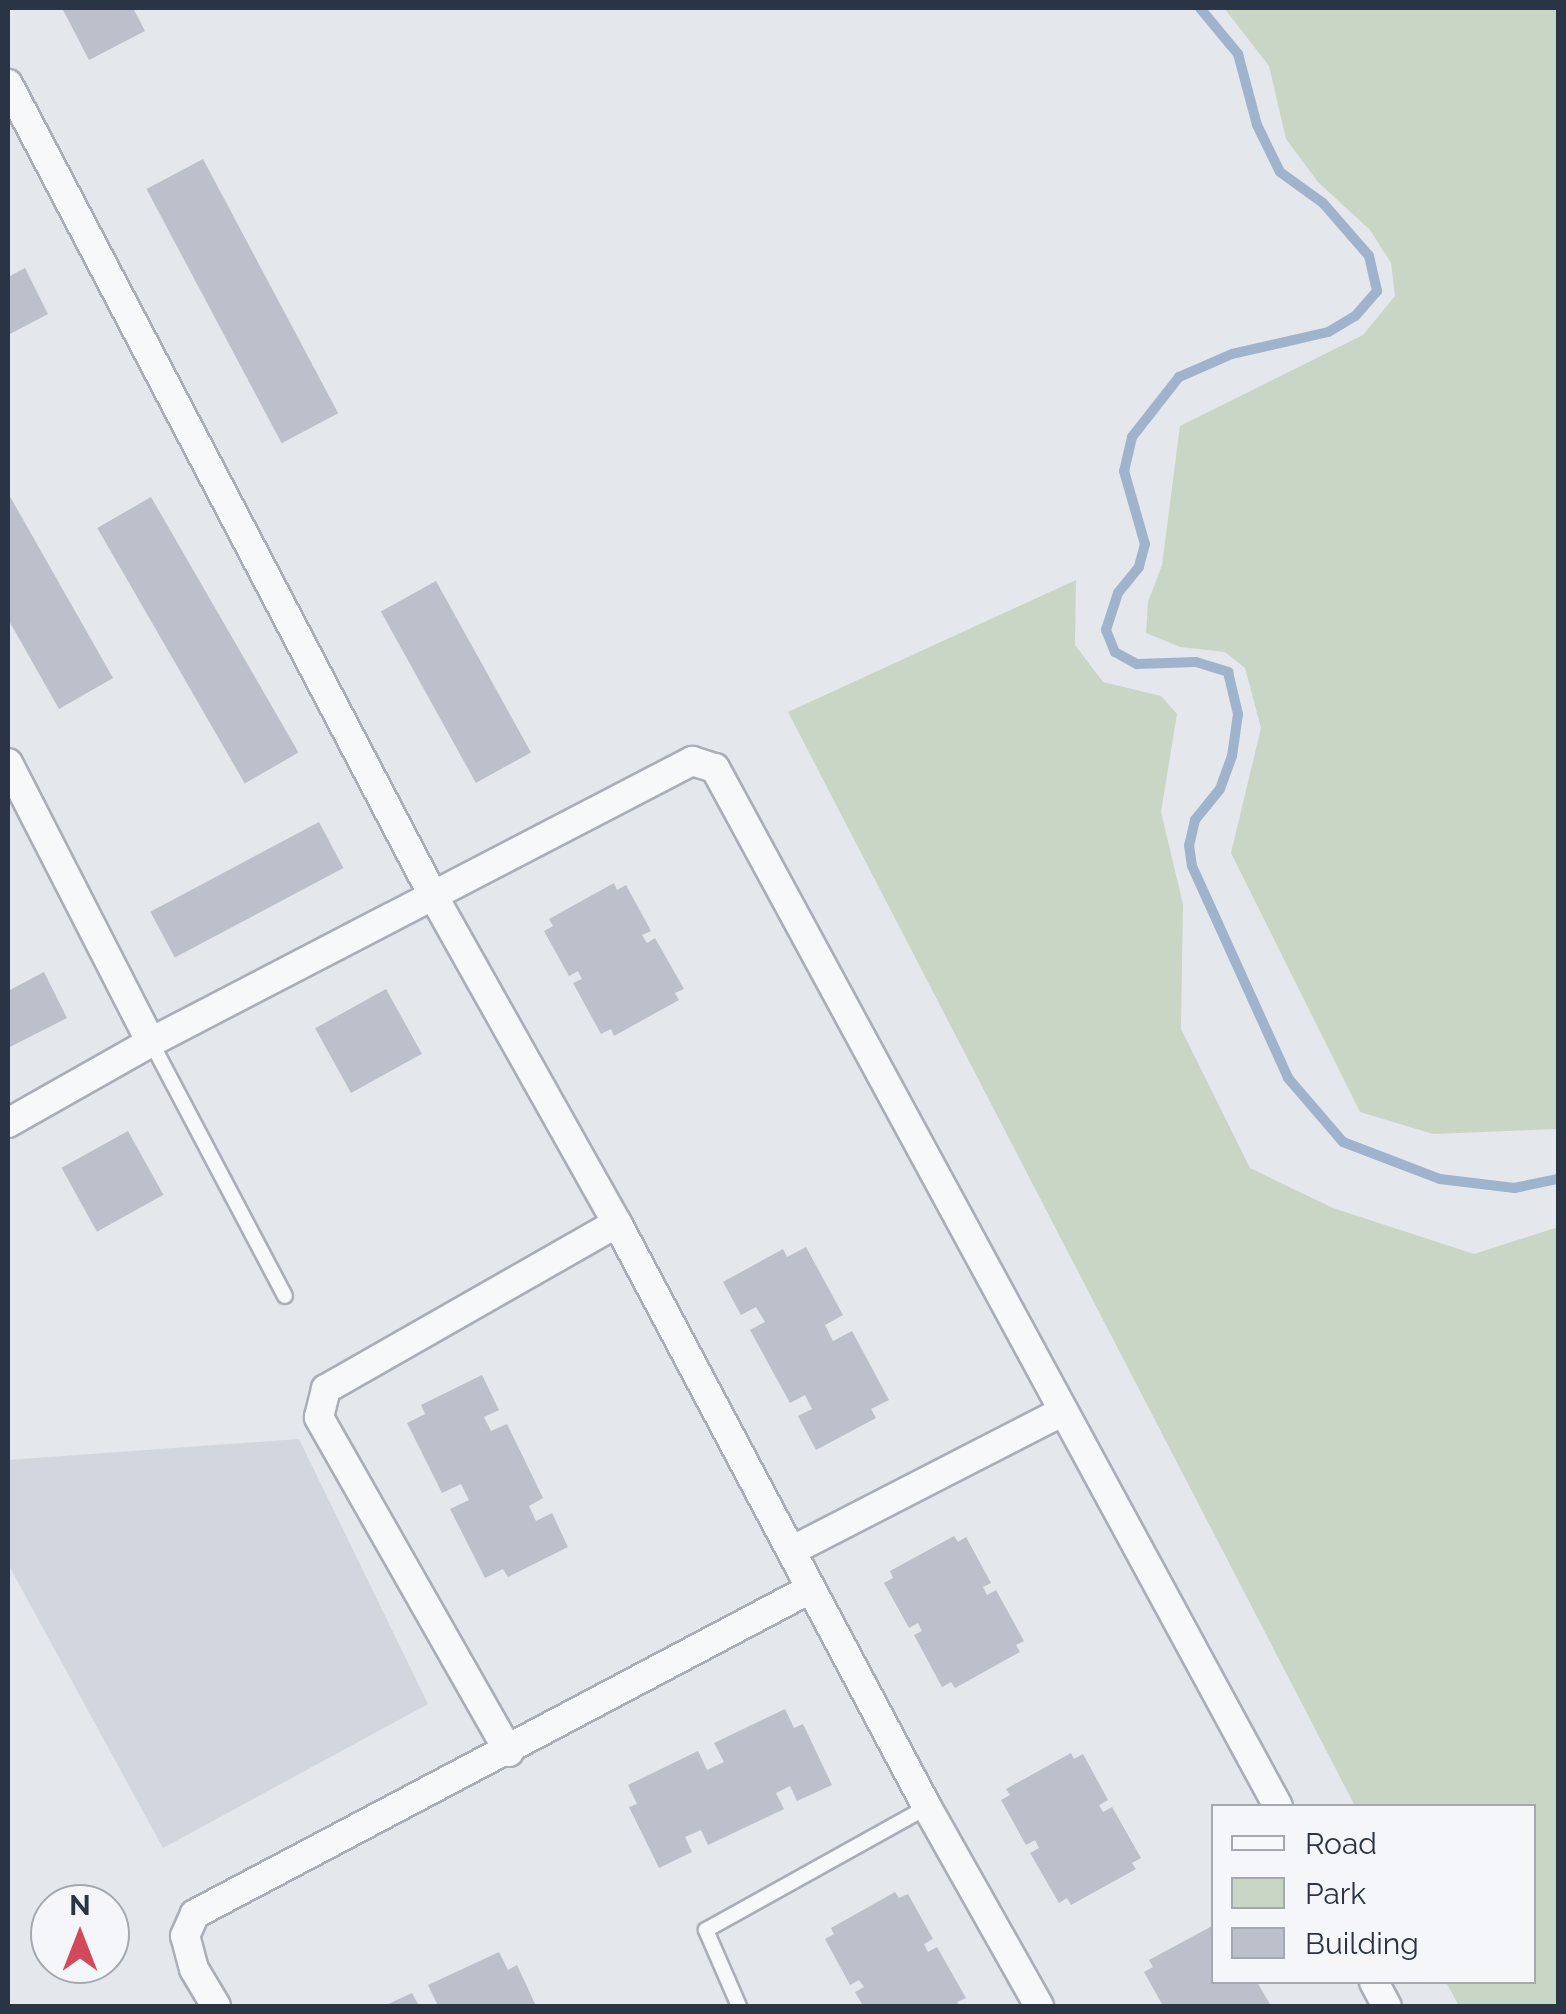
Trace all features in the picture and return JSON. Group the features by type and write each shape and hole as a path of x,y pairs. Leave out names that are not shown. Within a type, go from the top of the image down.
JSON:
{"street":[{"path":"8,84 17,124 434,897 617,1224 927,1808 1039,2006"},
{"path":"8,1124 151,1042 692,761 715,768 1277,1804"},
{"path":"10,772 151,1042"},
{"path":"509,1752 319,1417 326,1389 617,1224"},
{"path":"793,1550 1062,1412"},
{"path":"216,2006 194,1969 185,1936 195,1914 509,1752 810,1590"},
{"path":"1375,1984 1387,2006"}],"lane":[{"path":"151,1042 285,1296"},
{"path":"739,2006 706,1930 927,1808"}],"shaded area":[{"path":"299,1439 428,1704 163,1848 8,1564 8,1460"}],"green space":[{"path":"1224,8 1558,8 1558,1129 1433,1134 1360,1112 1231,853 1261,728 1245,668 1225,652 1180,647 1146,633 1148,602 1162,565 1180,426 1363,335 1395,296 1391,263 1370,230 1318,182 1286,139 1269,66"},
{"path":"1076,580 1075,645 1103,682 1161,696 1177,714 1161,812 1183,904 1181,1029 1250,1168 1333,1208 1474,1254 1558,1227 1558,2006 1459,2006 1447,1984 1536,1984 1536,1804 1354,1804 788,712"}],"building":[{"path":"62,8 133,8 145,31 89,60"},
{"path":"203,159 338,413 282,443 146,189"},
{"path":"25,268 48,314 8,335 8,277"},
{"path":"8,493 113,678 59,709 8,619"},
{"path":"151,497 299,752 245,783 97,528"},
{"path":"436,581 531,752 476,783 381,612"},
{"path":"319,822 343,868 175,958 150,912"},
{"path":"614,883 617,890 626,885 651,931 642,935 647,943 655,938 684,989 675,993 679,1000 614,1036 611,1029 601,1034 573,983 582,979 578,971 569,976 544,931 553,926 549,919"},
{"path":"44,972 67,1018 8,1048 8,991"},
{"path":"386,989 422,1054 351,1093 315,1028"},
{"path":"128,1131 163,1195 97,1232 62,1168"},
{"path":"806,1247 843,1315 825,1325 833,1341 852,1331 889,1400 871,1409 876,1418 816,1450 798,1416 812,1409 805,1395 790,1403 750,1330 765,1322 756,1307 741,1315 723,1282 783,1249 787,1257"},
{"path":"482,1375 499,1410 484,1417 491,1431 507,1424 543,1498 529,1506 536,1521 552,1513 568,1547 508,1577 503,1569 485,1578 450,1509 469,1500 461,1484 442,1493 407,1423 425,1414 421,1405"},
{"path":"954,1536 958,1542 966,1537 991,1583 983,1587 987,1595 996,1590 1024,1641 1016,1645 1020,1652 955,1688 951,1682 942,1687 914,1635 922,1631 918,1623 909,1628 884,1583 893,1578 890,1571"},
{"path":"785,1709 794,1728 803,1724 832,1785 797,1801 790,1786 776,1793 784,1809 708,1845 701,1830 685,1837 692,1852 659,1868 629,1807 637,1804 628,1785 698,1751 707,1770 724,1762 714,1743"},
{"path":"1071,1753 1074,1759 1083,1754 1108,1800 1099,1805 1103,1812 1112,1807 1141,1858 1132,1863 1136,1869 1071,1905 1067,1898 1059,1903 1030,1853 1039,1848 1035,1840 1026,1845 1001,1800 1010,1795 1006,1789"},
{"path":"895,1892 899,1898 908,1894 933,1939 924,1944 928,1952 937,1947 966,1998 957,2002 959,2006 863,2006 855,1992 864,1987 859,1980 850,1985 825,1939 834,1934 831,1928"},
{"path":"1211,1927 1211,1984 1258,1984 1271,2006 1163,2006 1144,1972 1153,1967 1149,1960"},
{"path":"499,1952 508,1970 517,1965 536,2006 438,2006 428,1985"},
{"path":"412,1993 419,2006 384,2006"}],"waterway":[{"path":"1200,8 1238,54 1257,125 1280,172 1323,203 1369,256 1377,291 1355,316 1328,332 1232,354 1179,377 1132,437 1124,471 1145,544 1139,567 1118,593 1106,630 1115,652 1137,664 1196,662 1228,672 1238,714 1232,756 1220,789 1195,820 1189,845 1192,866 1288,1078 1343,1142 1440,1179 1514,1188 1558,1179"}]}
